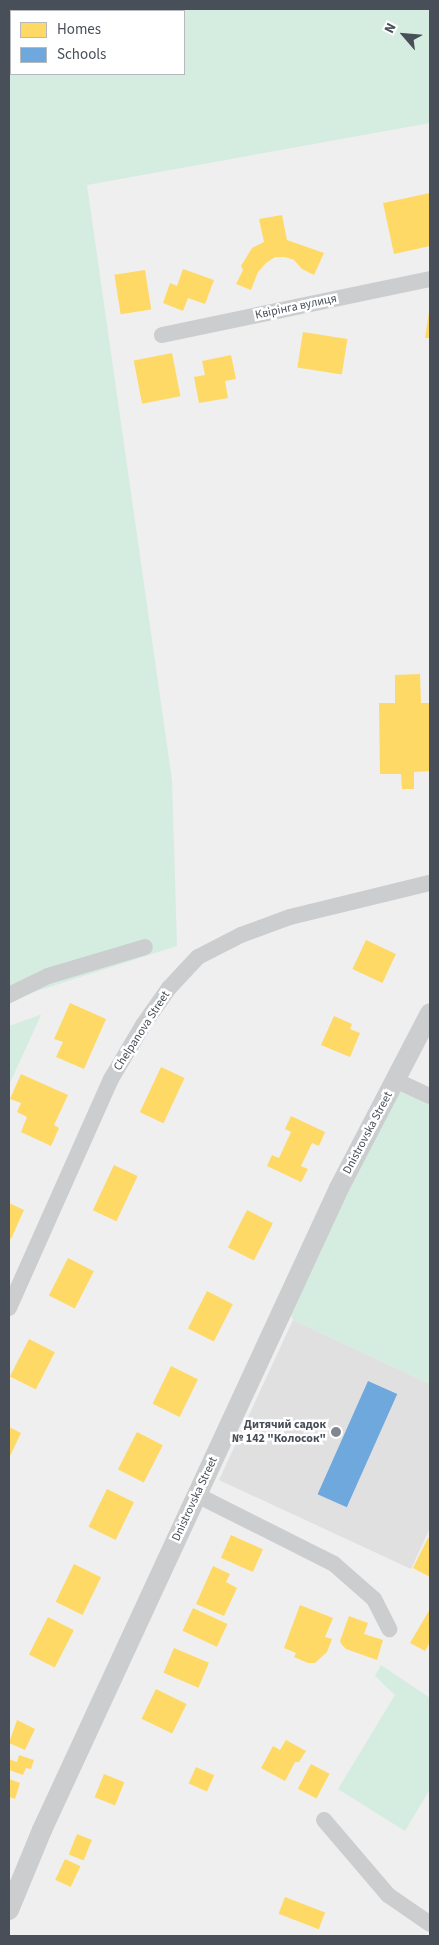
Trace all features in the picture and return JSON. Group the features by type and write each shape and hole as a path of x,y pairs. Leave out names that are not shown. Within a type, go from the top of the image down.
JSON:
{"street":[{"name":"Квірінга вулиця","path":"162,335 430,279"},
{"name":"Chelpanova Street","path":"9,1308 111,1079 142,1025 169,988 198,957 241,935 290,917 430,883"},
{"path":"9,995 48,976 144,947"},
{"name":"Dnistrovska Street","path":"9,1910 42,1830 339,1188 430,1013"},
{"path":"396,1080 430,1096"},
{"path":"197,1495 334,1564 374,1599 390,1629"},
{"path":"324,1820 388,1895 430,1924"}],"shaded area":[{"name":"Дитячий садок № 142 \"Колосок\"","path":"293,1320 430,1384 430,1528 411,1569 219,1480"}],"green space":[{"path":"430,9 430,123 87,185 172,780 177,946 9,1000 9,51 10,75 185,75 185,10 132,10"},
{"path":"41,1015 9,1085 9,1026"},
{"path":"397,1090 430,1105 430,1384 293,1320 290,1312"},
{"path":"381,1665 430,1698 430,1789 405,1831 338,1789 395,1695 375,1676"}],"water":[{"path":"9,9 136,9 10,10 9,51"}],"building: Homes":[{"path":"430,193 430,246 394,254 383,203"},
{"path":"282,215 287,240 324,253 314,275 302,269 294,260 285,257 275,257 258,272 251,290 236,284 243,270 241,266 252,248 264,242 259,219"},
{"path":"183,269 214,280 205,304 188,298 183,311 163,303 170,283 177,286"},
{"path":"145,270 151,310 121,314 114,275"},
{"path":"429,312 430,338 425,338"},
{"path":"303,332 347,339 342,375 297,368"},
{"path":"172,353 180,396 142,404 134,360"},
{"path":"231,355 236,379 225,381 228,398 199,403 194,377 205,375 202,361"},
{"path":"420,674 421,703 430,703 430,771 414,772 414,789 402,789 401,774 380,774 379,703 395,703 395,675"},
{"path":"366,940 396,954 382,983 352,969"},
{"path":"70,1003 106,1019 84,1069 56,1057 63,1042 54,1039"},
{"path":"334,1016 352,1024 350,1029 360,1033 350,1057 321,1045"},
{"path":"161,1067 185,1078 163,1123 140,1112"},
{"path":"21,1074 68,1095 54,1125 59,1128 51,1146 21,1132 27,1117 17,1112 21,1103 10,1099"},
{"path":"291,1116 325,1132 319,1146 312,1143 301,1166 308,1169 301,1182 267,1166 272,1155 279,1158 291,1132 285,1129"},
{"path":"114,1165 138,1176 116,1221 93,1210"},
{"path":"9,1203 24,1210 11,1239 9,1238"},
{"path":"247,1210 273,1223 254,1261 228,1247"},
{"path":"68,1258 94,1271 75,1309 49,1295"},
{"path":"207,1291 233,1304 214,1342 188,1328"},
{"path":"29,1339 55,1352 36,1390 10,1376"},
{"path":"171,1366 198,1379 180,1417 153,1404"},
{"path":"9,1427 21,1433 9,1458"},
{"path":"137,1432 163,1445 144,1483 118,1469"},
{"path":"107,1489 134,1502 116,1540 89,1527"},
{"path":"231,1535 263,1549 253,1572 221,1558"},
{"path":"428,1538 430,1539 430,1577 413,1568"},
{"path":"74,1564 101,1577 83,1615 56,1602"},
{"path":"213,1566 230,1574 226,1582 237,1588 224,1616 196,1604"},
{"path":"300,1605 333,1618 325,1637 332,1639 327,1652 315,1663 308,1663 294,1657 296,1653 284,1648"},
{"path":"193,1608 227,1624 217,1647 182,1631"},
{"path":"430,1609 430,1642 425,1651 410,1643"},
{"path":"349,1616 368,1623 364,1634 383,1640 377,1660 346,1649 342,1645 340,1641"},
{"path":"48,1617 74,1630 55,1668 29,1654"},
{"path":"174,1648 209,1663 198,1688 163,1673"},
{"path":"156,1689 187,1704 172,1734 142,1719"},
{"path":"17,1720 35,1729 25,1750 9,1743"},
{"path":"286,1740 306,1751 299,1762 295,1762 285,1781 261,1768 273,1746 280,1750"},
{"path":"19,1755 34,1760 31,1769 26,1768 23,1775 9,1770 9,1759 17,1762"},
{"path":"311,1764 330,1774 316,1799 298,1789"},
{"path":"196,1767 214,1775 207,1792 189,1783"},
{"path":"104,1774 124,1782 115,1805 95,1797"},
{"path":"9,1779 20,1783 15,1799 9,1797"},
{"path":"77,1834 92,1840 84,1860 69,1854"},
{"path":"65,1859 80,1866 71,1887 55,1880"},
{"path":"285,1897 325,1912 319,1929 279,1914"}],"building: Schools":[{"path":"368,1381 397,1394 347,1507 318,1494"}],"place":[{"name":"Дитячий садок № 142 \"Колосок\"","path":"336,1432"}]}
